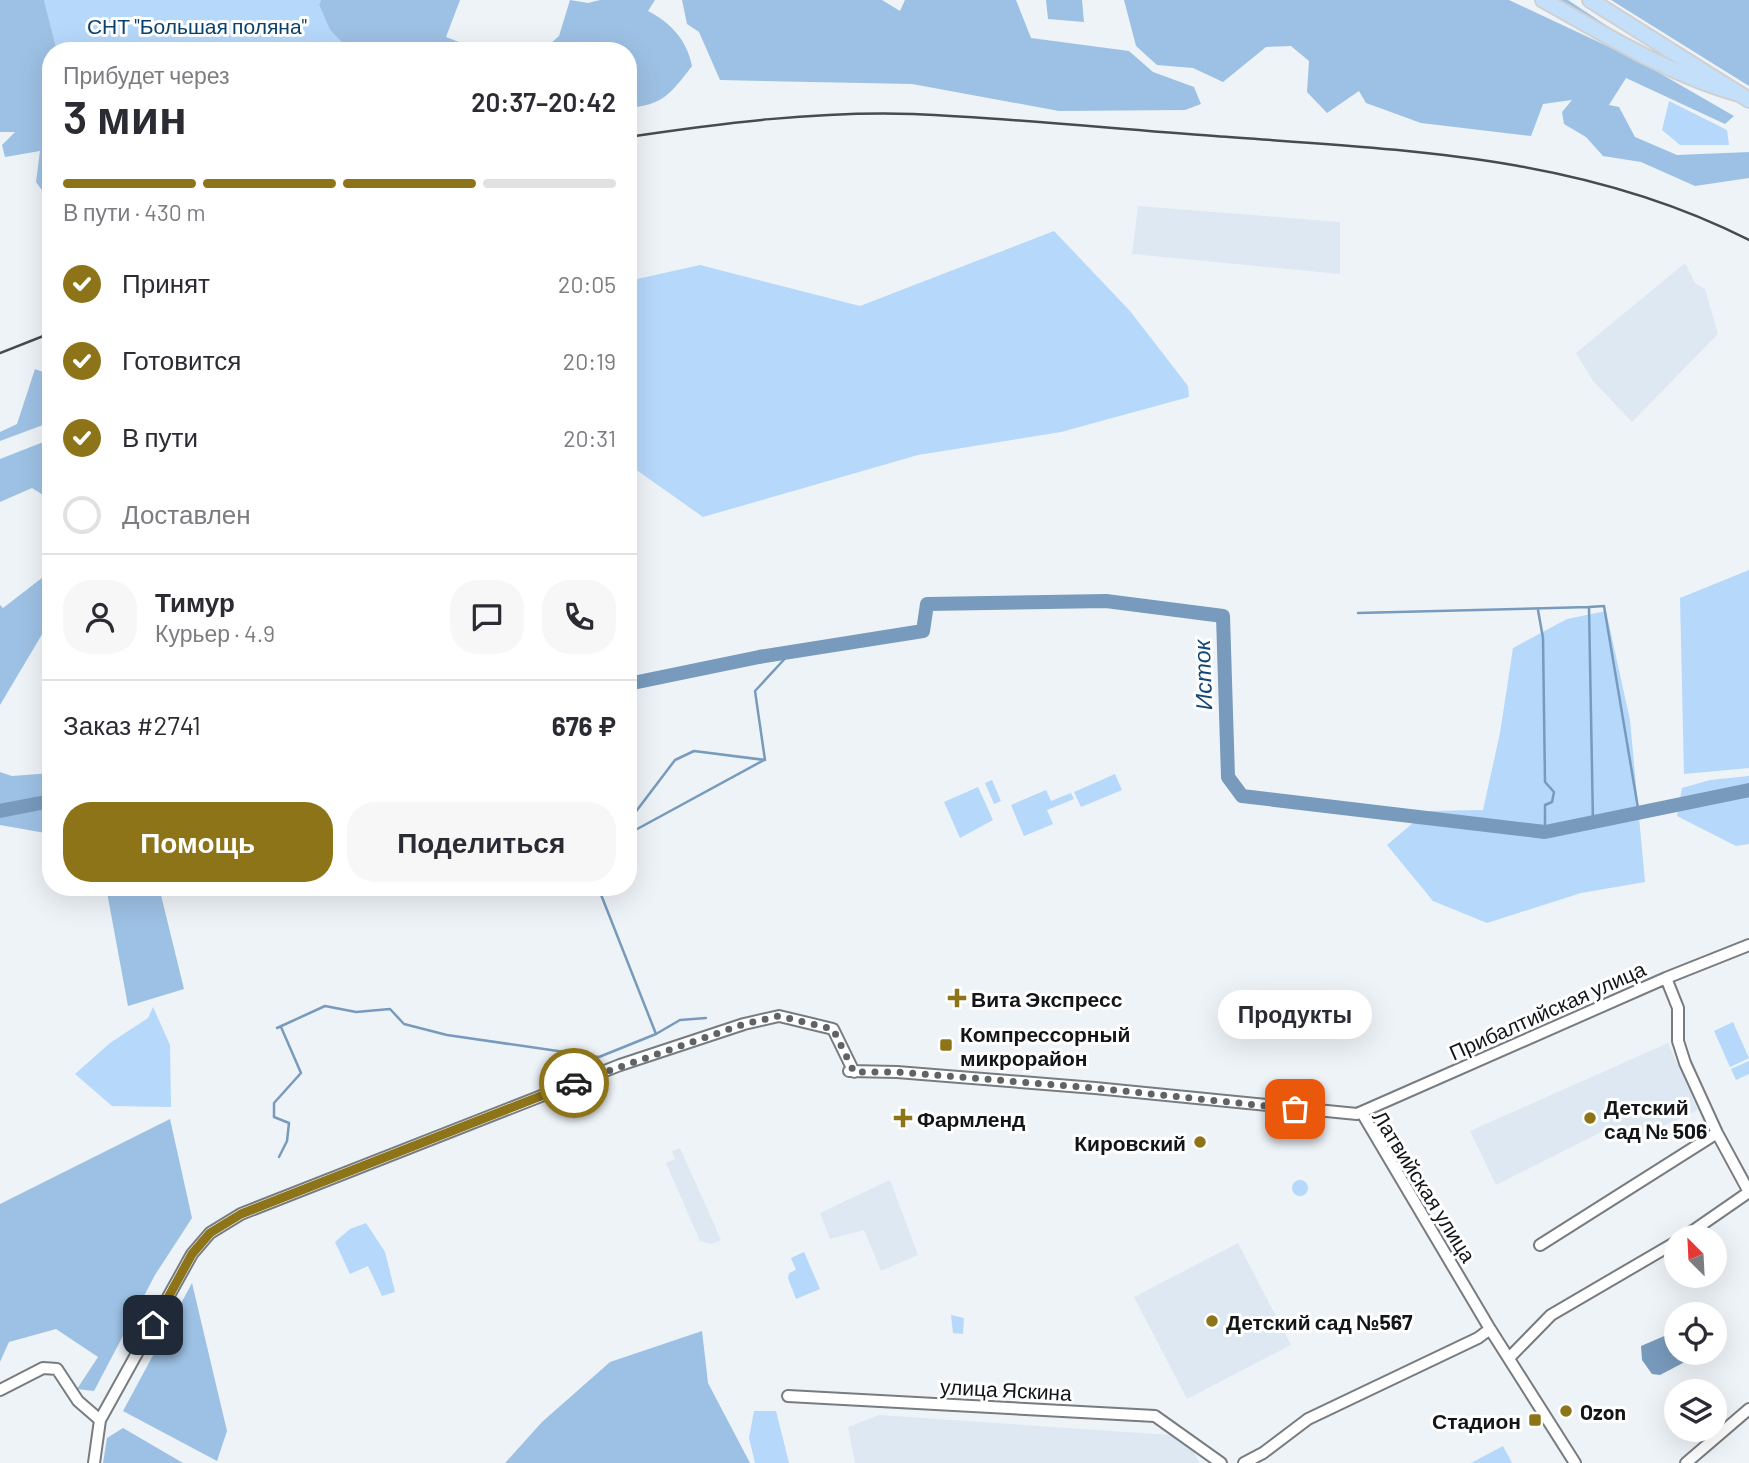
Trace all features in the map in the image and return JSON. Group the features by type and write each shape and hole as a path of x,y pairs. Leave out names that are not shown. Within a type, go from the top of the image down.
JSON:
{"main road":[{"path":"1543,0 1648,57 1716,88 1744,97"},
{"path":"1590,0 1744,97"}],"street":[{"name":"Прибалтийская улица","path":"1362,1113 1666,978 1749,945"},
{"path":"1666,978 1679,1014 1680,1051 1717,1133 1749,1192 1701,1225"},
{"name":"Латвийская улица","path":"100,1420 192,1254 210,1233 241,1214 620,1065 744,1024 779,1016 833,1029 851,1072 897,1072 1362,1113 1490,1329 1575,1463"},
{"path":"1540,1245 1717,1133"},
{"path":"1509,1358 1551,1315 1664,1249"},
{"path":"1244,1463 1264,1453 1308,1419 1478,1338 1490,1329"},
{"path":"0,1390 43,1368 57,1369 78,1401 100,1420 94,1463"},
{"name":"улица Яскина","path":"788,1396 1155,1416 1221,1463"},
{"path":"1686,1463 1749,1409"}],"shaded area":[{"path":"0,0 44,0 55,42 42,42 42,190 36,182 40,151 5,157 2,145 15,132 0,132"},
{"path":"321,0 460,0 446,37 459,42 341,42 330,30 319,5"},
{"path":"570,0 588,3 600,0 655,0 648,11 677,33 692,66 666,96 659,101 637,106 637,42 552,42 559,36"},
{"path":"682,0 882,0 900,11 905,0 1016,0 1031,38 1129,51 1153,72 1194,87 1201,104 1185,110 1059,111 912,84 720,80 699,32 687,24"},
{"path":"1046,0 1082,0 1084,22 1048,19"},
{"path":"1124,0 1509,0 1637,60 1734,116 1725,124 1626,78 1609,105 1619,107 1635,137 1677,155 1749,152 1749,178 1695,186 1641,162 1603,156 1586,137 1564,124 1562,112 1572,100 1543,104 1531,136 1421,123 1366,103 1359,91 1327,113 1307,92 1309,61 1291,46 1266,47 1223,82 1193,68 1157,65 1136,46"},
{"path":"1554,0 1568,0 1630,41"},
{"path":"1611,0 1749,0 1749,86"},
{"path":"1138,206 1340,222 1340,274 1132,254"},
{"path":"1685,263 1695,283 1705,289 1718,334 1632,422 1593,381 1576,353"},
{"path":"35,369 42,372 42,425 0,441 0,432 17,424"},
{"path":"42,443 42,494 32,488 0,502 0,459"},
{"path":"42,578 42,634 0,705 0,605 3,608"},
{"path":"0,772 12,776 42,774 42,832 0,825"},
{"path":"108,896 161,896 184,989 128,1006"},
{"name":"Детский сад № 506","path":"1668,1043 1698,1110 1629,1142 1613,1126 1496,1185 1470,1131"},
{"path":"170,1119 192,1218 155,1275 94,1391 77,1389 98,1357 56,1329 9,1342 0,1362 0,1204"},
{"path":"680,1148 721,1240 712,1244 700,1241 666,1163 675,1159 672,1151"},
{"path":"890,1180 918,1255 881,1271 864,1230 830,1239 820,1213"},
{"name":"Детский сад №567","path":"1238,1243 1291,1345 1187,1399 1134,1297"},
{"path":"192,1283 227,1431 217,1461 123,1411"},
{"path":"702,1331 708,1383 750,1463 505,1463 542,1422 610,1362"},
{"path":"1664,1336 1664,1365 1679,1365 1660,1375 1652,1374 1642,1360 1641,1346"},
{"path":"879,1415 1185,1436 1200,1463 855,1463 848,1427"},
{"path":"123,1428 183,1463 103,1463 107,1438"}],"green space":[{"name":"СНТ \"Большая поляна\"","path":"44,0 321,0 319,5 330,30 341,42 55,42"},
{"path":"1669,101 1727,130 1729,145 1680,145 1662,130"},
{"path":"1054,231 1130,311 1188,386 1189,397 1061,432 918,455 703,517 637,470 637,279 700,265 860,306"},
{"path":"1749,570 1749,768 1684,774 1680,598"},
{"path":"1606,611 1630,720 1645,882 1581,893 1487,923 1433,901 1387,845 1427,811 1483,810 1500,733 1513,648 1567,619"},
{"path":"1115,774 1122,790 1081,807 1074,792"},
{"path":"1749,776 1749,844 1736,846 1677,816 1682,788 1710,780"},
{"path":"992,780 1001,801 994,804 985,783"},
{"path":"978,787 993,820 960,838 944,802"},
{"path":"1046,790 1051,801 1071,793 1074,799 1047,810 1053,824 1024,836 1011,805"},
{"path":"153,1007 170,1045 171,1107 112,1106 75,1074 110,1043 148,1018"},
{"path":"1733,1022 1749,1058 1730,1067 1714,1031"},
{"path":"1749,1061 1749,1074 1736,1080 1731,1069"},
{"path":"1297,1180 1303,1180 1308,1188 1306,1194 1297,1196 1292,1191 1292,1185"},
{"path":"366,1223 385,1252 395,1292 382,1296 368,1266 350,1274 335,1242 350,1229"},
{"path":"804,1252 820,1289 796,1299 788,1278 789,1273 796,1270 791,1258"},
{"path":"951,1315 964,1318 963,1334 953,1333"},
{"path":"754,1411 776,1411 789,1463 755,1463 749,1438"},
{"path":"1503,1446 1512,1463 1471,1463"}],"waterway":[{"name":"Исток","path":"637,682 759,657 923,631 927,604 1106,601 1223,616 1228,777 1242,796 1545,832 1749,790"},
{"path":"1589,607 1604,606 1639,814"},
{"path":"1358,613 1589,607 1593,823"},
{"path":"1538,610 1543,638 1545,782 1554,792 1552,802 1545,805 1545,832"},
{"path":"637,810 675,760 694,751 765,760 755,691 791,652"},
{"path":"637,829 764,760"},
{"name":"Исток","path":"0,811 42,803"},
{"path":"602,896 656,1034"},
{"path":"277,1028 325,1006 356,1012 390,1009 404,1024 447,1035 599,1057 656,1034 680,1020 706,1018"},
{"path":"279,1157 287,1141 289,1123 274,1117 274,1103 301,1073 281,1027"}],"railway":[{"path":"637,136 770,119 841,114 913,114 1421,152 1555,173 1620,189 1685,211 1749,240"},
{"path":"0,353 42,337"}],"way so far":[{"path":"574,1083 744,1024 779,1016 833,1029 854,1072 897,1072 1095,1088 1295,1109"}],"place":[{"name":"Вита Экспресс","path":"957,998"},
{"name":"Компрессорный микрорайон","path":"946,1045"},
{"name":"Продукты","path":"1295,1109"},
{"name":"Фармленд","path":"903,1118"},
{"name":"Детский сад № 506","path":"1590,1118"},
{"name":"Кировский","path":"1200,1142"},
{"name":"Детский сад №567","path":"1212,1321"},
{"name":"Ozon","path":"1566,1411"},
{"name":"Стадион","path":"1535,1420"}],"route":[{"path":"153,1325 192,1254 210,1233 241,1214 574,1083"}]}
